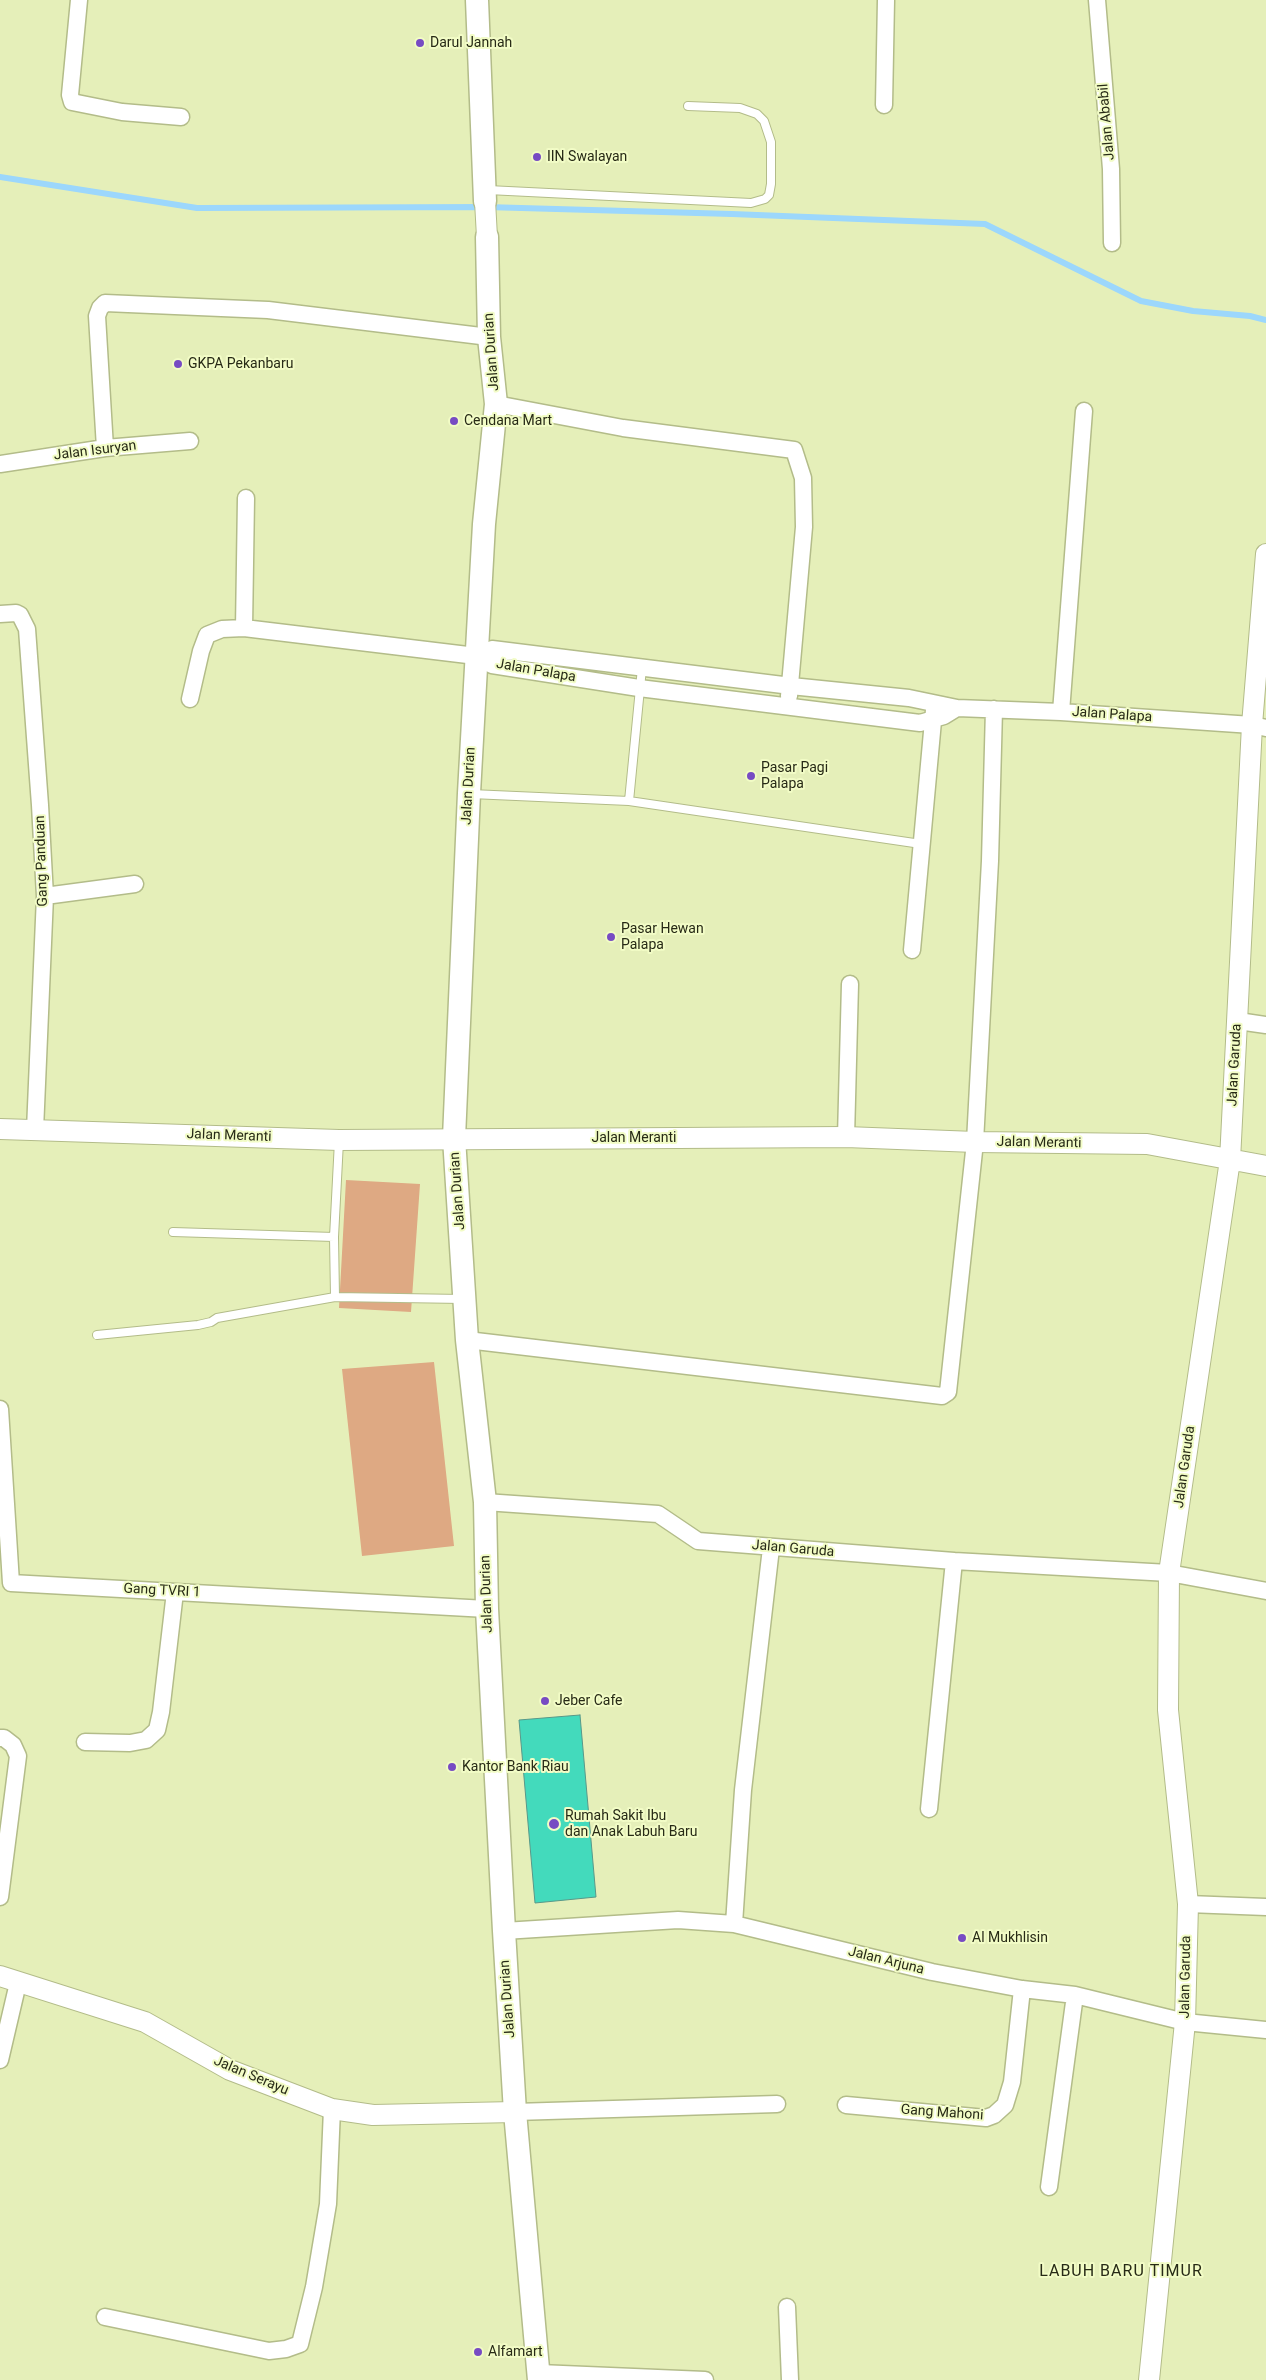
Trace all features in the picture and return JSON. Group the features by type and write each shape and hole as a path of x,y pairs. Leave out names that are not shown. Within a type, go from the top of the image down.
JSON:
{"main road":[{"name":"Jalan Durian","path":"478,0 486,195"},
{"name":"Jalan Durian","path":"487,237 489,337 496,404 484,524 476,656 454,1138 467,1340 485,1502 487,1609 515,2112 539,2376"}],"street":[{"path":"79,0 70,95 72,102 122,112 181,117"},
{"path":"884,105 886,0"},
{"name":"Jalan Ababil","path":"1097,0 1111,169 1112,244"},
{"name":"Jalan Durian","path":"486,195 487,237"},
{"path":"105,448 97,316 100,308 106,303 268,310 489,337"},
{"path":"496,404 623,428 794,450 803,478 804,527 791,686 787,706"},
{"path":"1061,712 1084,411"},
{"name":"Jalan Isuryan","path":"0,464 105,448 190,441"},
{"path":"244,628 246,498"},
{"name":"Jalan Garuda","path":"1149,2380 1185,2022 1188,1904 1168,1710 1170,1573 1230,1160 1259,726 1266,554"},
{"name":"Gang Panduan","path":"0,614 16,613 20,615 27,630 45,896 34,1130"},
{"path":"190,699 200,651 207,635 222,628 244,628 476,656"},
{"name":"Jalan Palapa","path":"476,656 492,649 791,686 909,698 957,708 1061,712 1259,726"},
{"name":"Jalan Palapa","path":"476,656 492,666 639,688 920,723 932,721 957,708"},
{"path":"912,950 935,703"},
{"path":"467,1340 942,1396 948,1392 975,1142 990,861 994,709"},
{"path":"45,896 135,884"},
{"path":"846,1137 850,984"},
{"path":"1238,1021 1266,1025"},
{"name":"Jalan Meranti","path":"0,1130 339,1140 846,1137 975,1142 1147,1144 1266,1166"},
{"name":"Gang TVRI 1","path":"0,1409 6,1583 487,1609"},
{"name":"Jalan Garuda","path":"485,1502 658,1514 698,1541 954,1561 1170,1573 1266,1592"},
{"path":"734,1924 743,1790 771,1548"},
{"path":"929,1808 954,1561"},
{"path":"85,1742 130,1743 146,1740 157,1730 161,1712 175,1592"},
{"path":"0,1738 4,1738 13,1745 18,1756 0,1897"},
{"path":"1188,1904 1266,1908"},
{"name":"Jalan Arjuna","path":"504,1932 678,1920 734,1924 932,1972 1022,1988 1075,1995 1185,2022 1266,2030"},
{"path":"0,2060 9,1980"},
{"name":"Jalan Serayu","path":"9,1980 145,2022 230,2070 332,2109 373,2116 515,2112"},
{"name":"Gang Mahoni","path":"846,2105 986,2118 994,2115 1005,2105 1012,2082 1022,1988"},
{"path":"1049,2186 1075,1995"},
{"path":"515,2112 777,2104"},
{"path":"105,2317 269,2351 286,2350 300,2344 314,2287 328,2204 332,2109"},
{"path":"786,2308 790,2380"},
{"path":"539,2376 705,2380"}],"lane":[{"path":"486,195 751,204 765,199 769,195 772,184 771,142 764,121 757,114 740,108 688,106"},
{"path":"629,801 642,668"},
{"path":"469,794 629,801 921,844"},
{"path":"335,1297 334,1237 339,1140"},
{"path":"173,1232 334,1237"},
{"path":"97,1335 198,1325 211,1322 217,1318 335,1297 465,1299"}],"shaded area":[{"path":"346,1180 420,1184 411,1312 339,1308"},
{"path":"434,1362 454,1546 362,1556 342,1369"}],"building":[{"path":"580,1715 596,1897 535,1903 519,1720"}],"waterway":[{"path":"0,177 197,208 486,207 985,224 1141,301 1193,311 1250,316 1266,320"}],"place":[{"name":"Darul Jannah","path":"420,43"},
{"name":"IIN Swalayan","path":"537,157"},
{"name":"GKPA Pekanbaru","path":"178,364"},
{"name":"Cendana Mart","path":"454,421"},
{"name":"Pasar Pagi Palapa","path":"751,776"},
{"name":"Pasar Hewan Palapa","path":"611,937"},
{"name":"Jeber Cafe","path":"545,1701"},
{"name":"Kantor Bank Riau","path":"452,1767"},
{"name":"Rumah Sakit Ibu dan Anak Labuh Baru","path":"554,1824"},
{"name":"Al Mukhlisin","path":"962,1938"},
{"name":"Alfamart","path":"478,2352"}],"district":[{"name":"LABUH BARU TIMUR","path":"1121,2272"}]}
